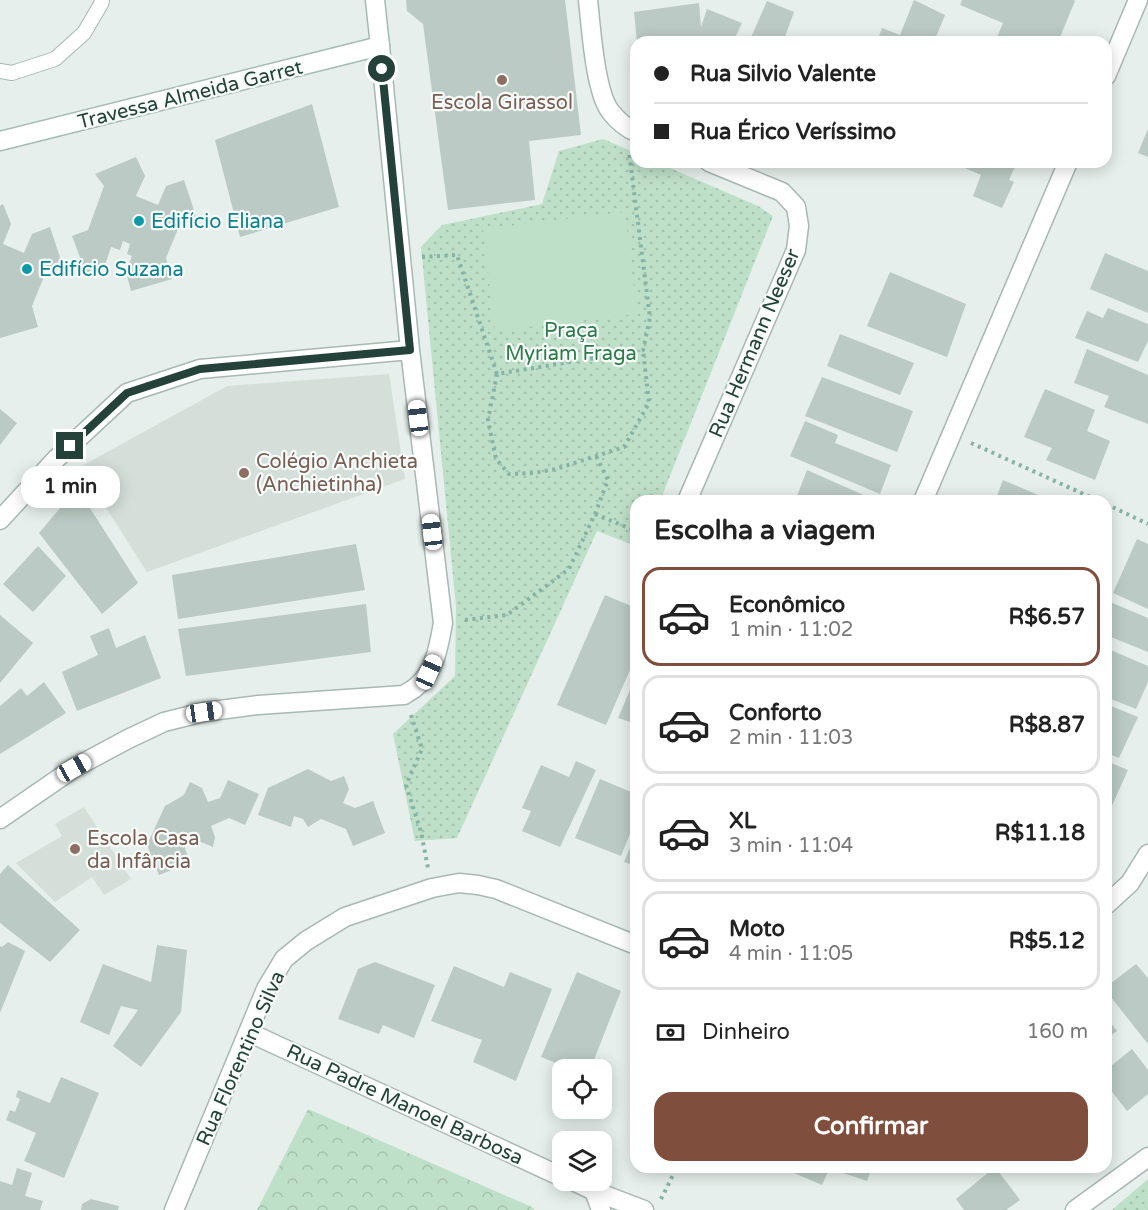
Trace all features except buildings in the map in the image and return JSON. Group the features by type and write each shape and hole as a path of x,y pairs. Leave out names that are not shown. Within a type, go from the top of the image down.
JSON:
{"street":[{"path":"0,819 74,768 164,722 204,712 258,705 404,694 417,687 429,672 437,654 443,623 410,350 375,0"},
{"path":"588,0 600,86 609,111 630,129"},
{"path":"1112,62 1138,0"},
{"name":"Travessa Almeida Garret","path":"0,141 380,46"},
{"name":"Rua Hermann Neeser","path":"690,495 796,250 799,226 796,207 782,192 724,168"},
{"path":"926,495 1065,168"},
{"path":"0,520 56,459 127,393 200,369 410,350"},
{"path":"1112,900 1130,883 1148,854"},
{"name":"Rua Florentino Silva","path":"174,1210 266,989 284,959 306,940 345,917 432,888 459,883 496,890 630,943"},
{"name":"Rua Padre Manoel Barbosa","path":"248,1032 552,1172"},
{"path":"1075,1210 1148,1157"},
{"path":"594,1191 601,1210"},
{"path":"594,1191 644,1210"}],"lane":[{"path":"0,71 12,73 55,59 84,33 102,0"}],"path":[{"path":"401,259 457,255 497,374 488,420 496,459 509,474 556,469 624,447 649,403 643,350 650,318 634,201 633,168"},
{"path":"497,374 643,350"},
{"path":"981,448 1086,495"},
{"path":"443,623 507,615 568,569 595,514 608,480 596,456"},
{"path":"1112,507 1148,524"},
{"path":"595,514 630,529"},
{"path":"404,694 422,749 406,785 421,832 432,888"},
{"path":"661,1199 674,1173"}],"shaded area":[{"name":"Colégio Anchieta (Anchietinha)","path":"389,374 405,479 147,572 80,467 227,386"},
{"name":"Escola Casa da Infância","path":"84,807 131,879 104,895 92,877 55,902 16,863 62,836 55,824"}],"green space":[{"name":"Praça Myriam Fraga","path":"603,139 630,150 630,168 670,168 758,206 773,216 662,495 630,495 630,544 597,531 457,838 415,841 393,734 455,676 456,607 421,247 442,225 542,204 559,151"},
{"path":"625,212 637,314 495,331 483,229"},
{"path":"308,1109 532,1207 535,1210 257,1210"},
{"path":"1148,1179 1148,1210 1112,1210"}],"place":[{"name":"Escola Girassol","path":"502,80"},
{"name":"Edifício Eliana","path":"139,221"},
{"name":"Edifício Suzana","path":"27,269"},
{"name":"Colégio Anchieta (Anchietinha)","path":"244,473"},
{"name":"Escola Casa da Infância","path":"75,849"}],"route":[{"path":"70,446 127,393 200,369 410,350 382,69"}]}
